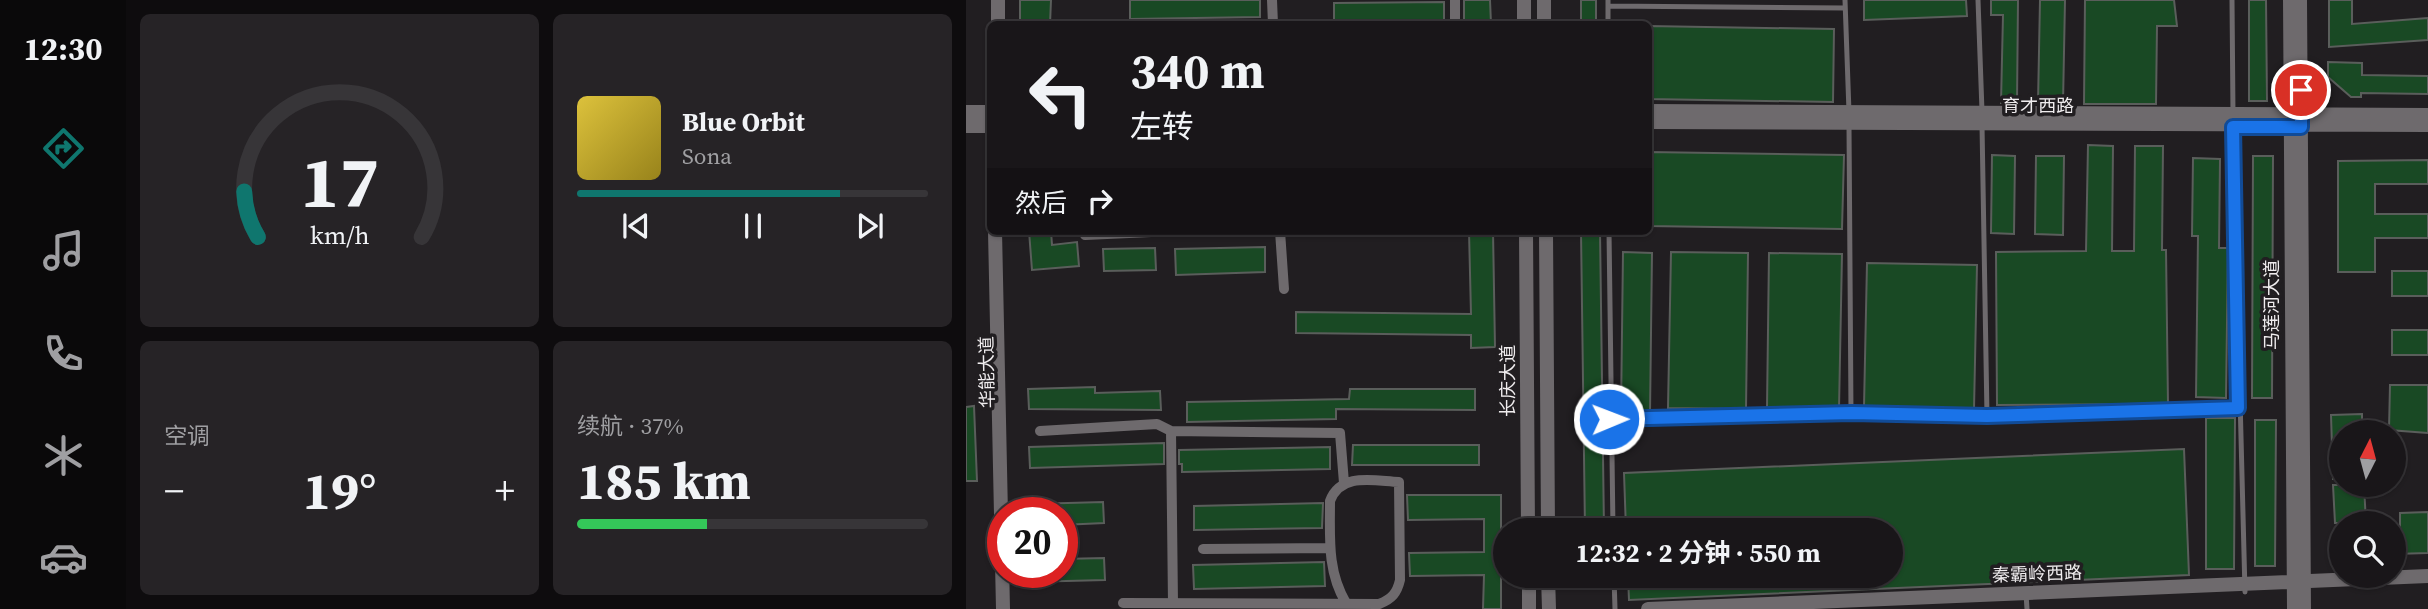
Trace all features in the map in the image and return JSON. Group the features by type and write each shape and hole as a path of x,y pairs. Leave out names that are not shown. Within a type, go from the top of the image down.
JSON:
{"street":[{"path":"990,0 991,21"},
{"path":"998,0 998,21"},
{"path":"1272,0 1273,21"},
{"path":"1455,0 1455,21"},
{"path":"1524,0 1524,21"},
{"path":"1544,0 1544,21"},
{"name":"马莲河大道","path":"2290,0 2296,121"},
{"name":"马莲河大道","path":"2300,0 2296,121 2299,585 2304,609"},
{"name":"育才西路","path":"1652,111 1849,118 2296,121 2428,125"},
{"path":"966,112 987,112"},
{"name":"育才西路","path":"2296,121 2428,115"},
{"name":"育才西路","path":"1652,122 1849,118"},
{"path":"966,127 987,126"},
{"name":"华能大道","path":"995,235 1003,609"},
{"name":"华能大道","path":"1003,235 1009,497"},
{"path":"1280,235 1284,289"},
{"name":"长庆大道","path":"1526,235 1528,518"},
{"path":"1546,235 1548,518"},
{"path":"1040,431 1157,424 1171,431 1340,433 1345,483 1330,501 1330,548 1335,584 1346,603"},
{"path":"1171,431 1173,603"},
{"path":"1122,603 1379,604 1387,601 1394,595 1400,580 1399,482 1345,483"},
{"path":"1203,550 1330,548"},
{"name":"秦霸岭西路","path":"1828,609 2027,602 2428,578"},
{"name":"马莲河大道","path":"2294,609 2299,585"},
{"path":"1010,588 1010,609"},
{"path":"1529,588 1529,609"},
{"path":"1548,588 1549,609"},
{"name":"秦霸岭西路","path":"1648,609 2027,602"}],"lane":[{"path":"1845,0 1852,413"},
{"path":"1978,0 1987,416"},
{"path":"2232,0 2238,408 2245,588"},
{"path":"1608,21 1608,3 1845,8"},
{"path":"1609,235 1609,419 1613,518"},
{"path":"1609,419 1852,413 1987,416 2238,408"},
{"path":"1614,588 1615,609"}],"building":[{"path":"1020,0 1051,0 1050,21 1020,21"},
{"path":"1130,0 1260,0 1260,17 1130,19"},
{"path":"1464,0 1490,0 1491,21 1464,21"},
{"path":"1581,0 1596,0 1596,21 1581,21"},
{"path":"1864,0 1966,0 1967,16 1864,20"},
{"path":"1991,0 2018,0 2017,103 2001,103 2003,15 1991,15"},
{"path":"2040,0 2065,0 2063,104 2038,103"},
{"path":"2085,0 2174,0 2177,26 2157,26 2156,104 2084,104"},
{"path":"2249,0 2266,0 2267,101 2249,101"},
{"path":"2329,0 2352,0 2352,24 2428,18 2428,40 2329,47"},
{"path":"1444,2 1444,21 1334,21 1334,3"},
{"path":"1652,26 1834,29 1833,102 1652,99"},
{"path":"2328,62 2362,63 2362,75 2428,76 2428,94 2361,93 2361,97 2351,97 2328,77"},
{"path":"2088,145 2113,146 2112,251 2134,251 2135,146 2163,146 2162,250 2166,250 2168,404 1997,405 1996,252 2086,251"},
{"path":"1652,152 1844,155 1842,229 1652,226"},
{"path":"1992,155 2015,156 2014,234 1991,233"},
{"path":"2036,156 2064,156 2063,235 2035,234"},
{"path":"2253,156 2273,156 2272,398 2252,398"},
{"path":"2193,158 2220,159 2219,248 2228,248 2226,398 2196,397 2198,236 2192,236"},
{"path":"2428,160 2428,184 2375,184 2375,214 2428,214 2428,238 2375,238 2375,272 2338,272 2338,161"},
{"path":"1029,235 1051,235 1052,245 1077,242 1079,266 1032,270"},
{"path":"1469,235 1493,235 1495,347 1471,348 1471,335 1296,333 1296,312 1471,314"},
{"path":"1581,235 1600,235 1604,518 1585,518"},
{"path":"1265,247 1265,272 1176,275 1175,249"},
{"path":"1155,248 1156,270 1104,271 1103,249"},
{"path":"1623,252 1652,253 1650,413 1621,413"},
{"path":"1671,252 1748,253 1746,409 1668,408"},
{"path":"1769,253 1842,254 1839,409 1767,408"},
{"path":"1867,263 1977,265 1974,409 1864,407"},
{"path":"2392,271 2428,271 2428,296 2392,296"},
{"path":"2392,330 2428,330 2428,355 2392,355"},
{"path":"2390,385 2428,385 2428,433 2406,431 2406,420 2389,420"},
{"path":"1095,387 1095,393 1160,391 1161,410 1029,409 1028,389"},
{"path":"1350,389 1475,389 1475,410 1336,409 1336,419 1187,422 1187,402 1349,399"},
{"path":"974,406 977,481 966,481 966,407"},
{"path":"2362,414 2362,420 2331,420 2331,415"},
{"path":"2206,418 2235,418 2234,569 2206,569"},
{"path":"2255,420 2276,420 2275,566 2255,566"},
{"path":"1164,443 1164,464 1030,468 1029,447"},
{"path":"1353,445 1479,445 1479,465 1352,465"},
{"path":"1330,447 1330,469 1182,472 1182,464 1179,464 1179,450"},
{"path":"2184,449 2189,575 1903,588 1903,518 1626,518 1624,473"},
{"path":"1407,495 1501,495 1501,518 1493,518 1493,588 1501,588 1501,609 1483,609 1484,575 1410,576 1409,553 1484,552 1484,519 1408,520"},
{"path":"2334,497 2365,497 2365,511 2334,511"},
{"path":"1103,502 1104,523 1078,524 1078,503"},
{"path":"1323,503 1322,528 1194,530 1194,506"},
{"path":"2428,512 2428,553 2406,554 2406,513"},
{"path":"1104,558 1105,580 1078,581 1078,559"},
{"path":"1324,562 1325,586 1194,589 1193,565"},
{"path":"1628,588 1898,588 1629,600"}],"route":[{"path":"1609,419 1852,413 1987,416 2238,408 2233,127 2301,127 2301,90"}]}
